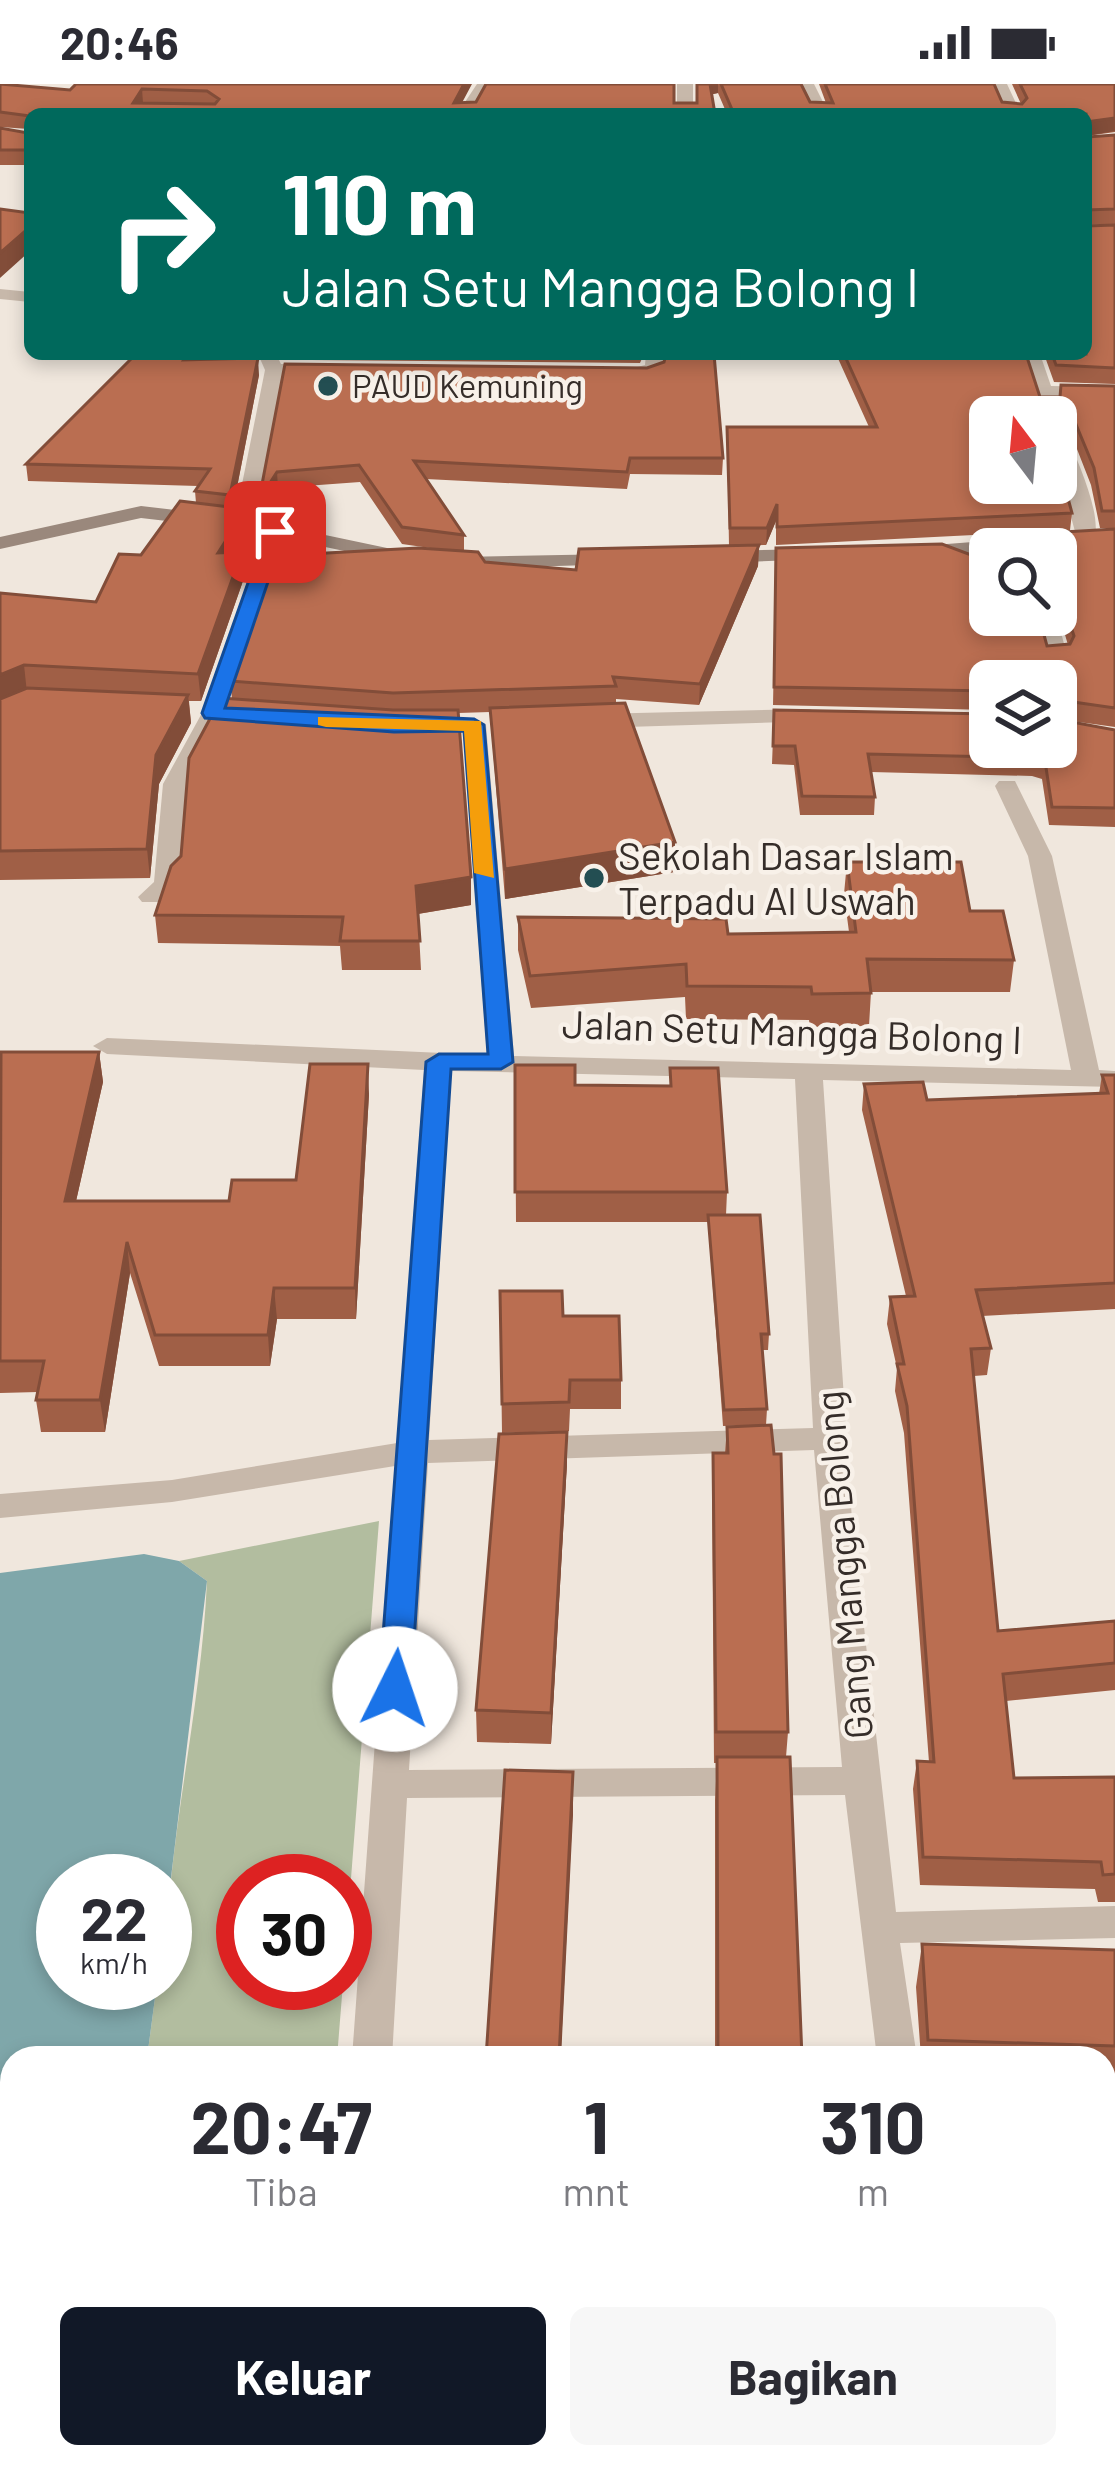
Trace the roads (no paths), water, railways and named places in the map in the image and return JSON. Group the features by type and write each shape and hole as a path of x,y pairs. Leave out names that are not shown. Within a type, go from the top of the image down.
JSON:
{"street":[{"path":"586,374 647,374 655,370 654,360"},
{"path":"1033,360 1043,396"},
{"path":"244,524 270,362 346,370"},
{"path":"1041,391 1115,393"},
{"path":"1077,496 1087,539"},
{"path":"0,543 141,512 244,524 434,562 641,560"},
{"path":"151,897 166,884 176,784 275,532"},
{"path":"896,553 1115,537"},
{"path":"943,551 969,561"},
{"path":"688,558 827,554"},
{"path":"1052,636 1056,655"},
{"path":"201,712 281,718"},
{"path":"566,722 845,717"},
{"path":"394,726 485,725 501,1062"},
{"path":"1007,787 1040,856 1101,1079"},
{"name":"Jalan Setu Mangga Bolong I","path":"106,1046 439,1062 1101,1079"},
{"path":"373,2046 439,1062"},
{"name":"Gang Mangga Bolong","path":"808,1071 821,1197 830,1438 878,1928 895,2046"},
{"path":"0,1506 172,1491 410,1452 830,1438"},
{"path":"389,1784 863,1781"},
{"path":"878,1928 1115,1922"}],"water":[{"path":"144,1554 179,1561 207,1581 174,1854 36,1854 36,2010 153,2010 149,2046 0,2046 0,1573"}],"place":[{"name":"PAUD Kemuning","path":"328,386"},
{"name":"Sekolah Dasar Islam Terpadu Al Uswah","path":"594,878"}]}
